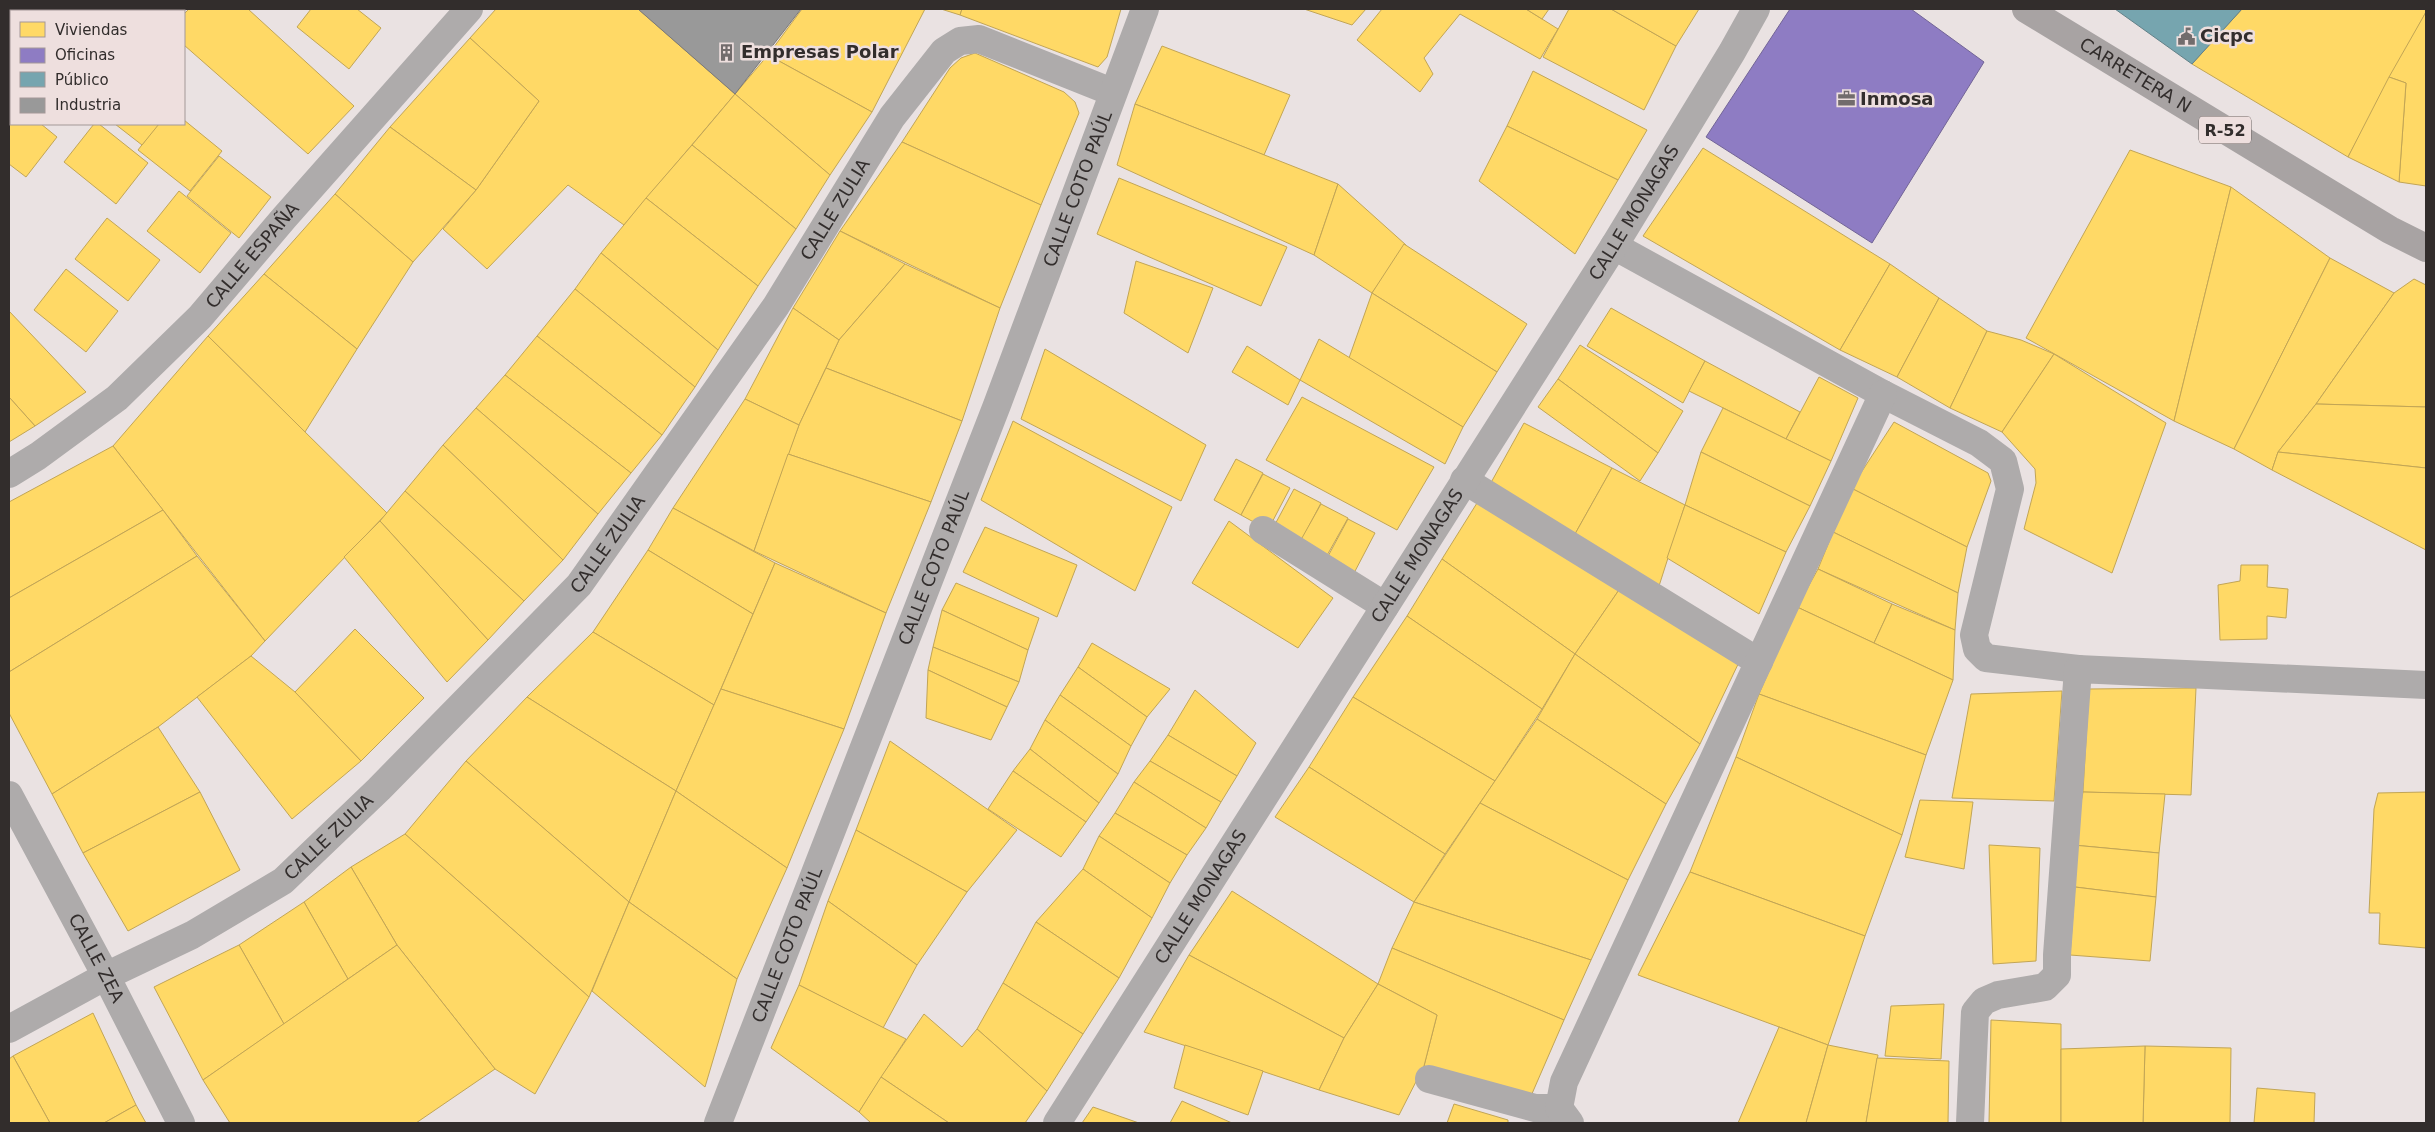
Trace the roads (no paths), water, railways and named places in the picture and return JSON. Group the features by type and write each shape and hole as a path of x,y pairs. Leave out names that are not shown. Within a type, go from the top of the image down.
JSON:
{"main road":[{"name":"CARRETERA N","path":"2026,9 2390,230 2426,248"}],"street":[{"name":"CALLE ESPAÑA","path":"9,474 38,456 118,398 200,317 284,218 470,9"},
{"name":"CALLE COTO PAÚL","path":"718,1123 997,405 1144,9"},
{"name":"CALLE MONAGAS","path":"1057,1123 1614,246 1732,52 1756,9"},
{"name":"CALLE ZULIA","path":"9,1029 106,976 192,935 283,881 379,789 579,585 776,306 892,116 944,51 960,42 979,38 1112,92"},
{"path":"1614,246 1883,394 1979,443 2002,461 2010,489 1974,635 1977,649 1986,658 2078,669 2426,685"},
{"path":"1429,1079 1565,1116 1564,1082 1883,394"},
{"path":"1464,480 1759,662"},
{"path":"1263,530 1385,606"},
{"path":"1970,1123 1975,1012 1984,1001 1998,995 2045,987 2057,975 2078,669"},
{"name":"CALLE ZEA","path":"9,795 106,976 181,1123"}],"place":[{"name":"Cicpc","path":"2186,36"},
{"name":"Empresas Polar","path":"727,52"},
{"name":"Inmosa","path":"1846,99"}]}
